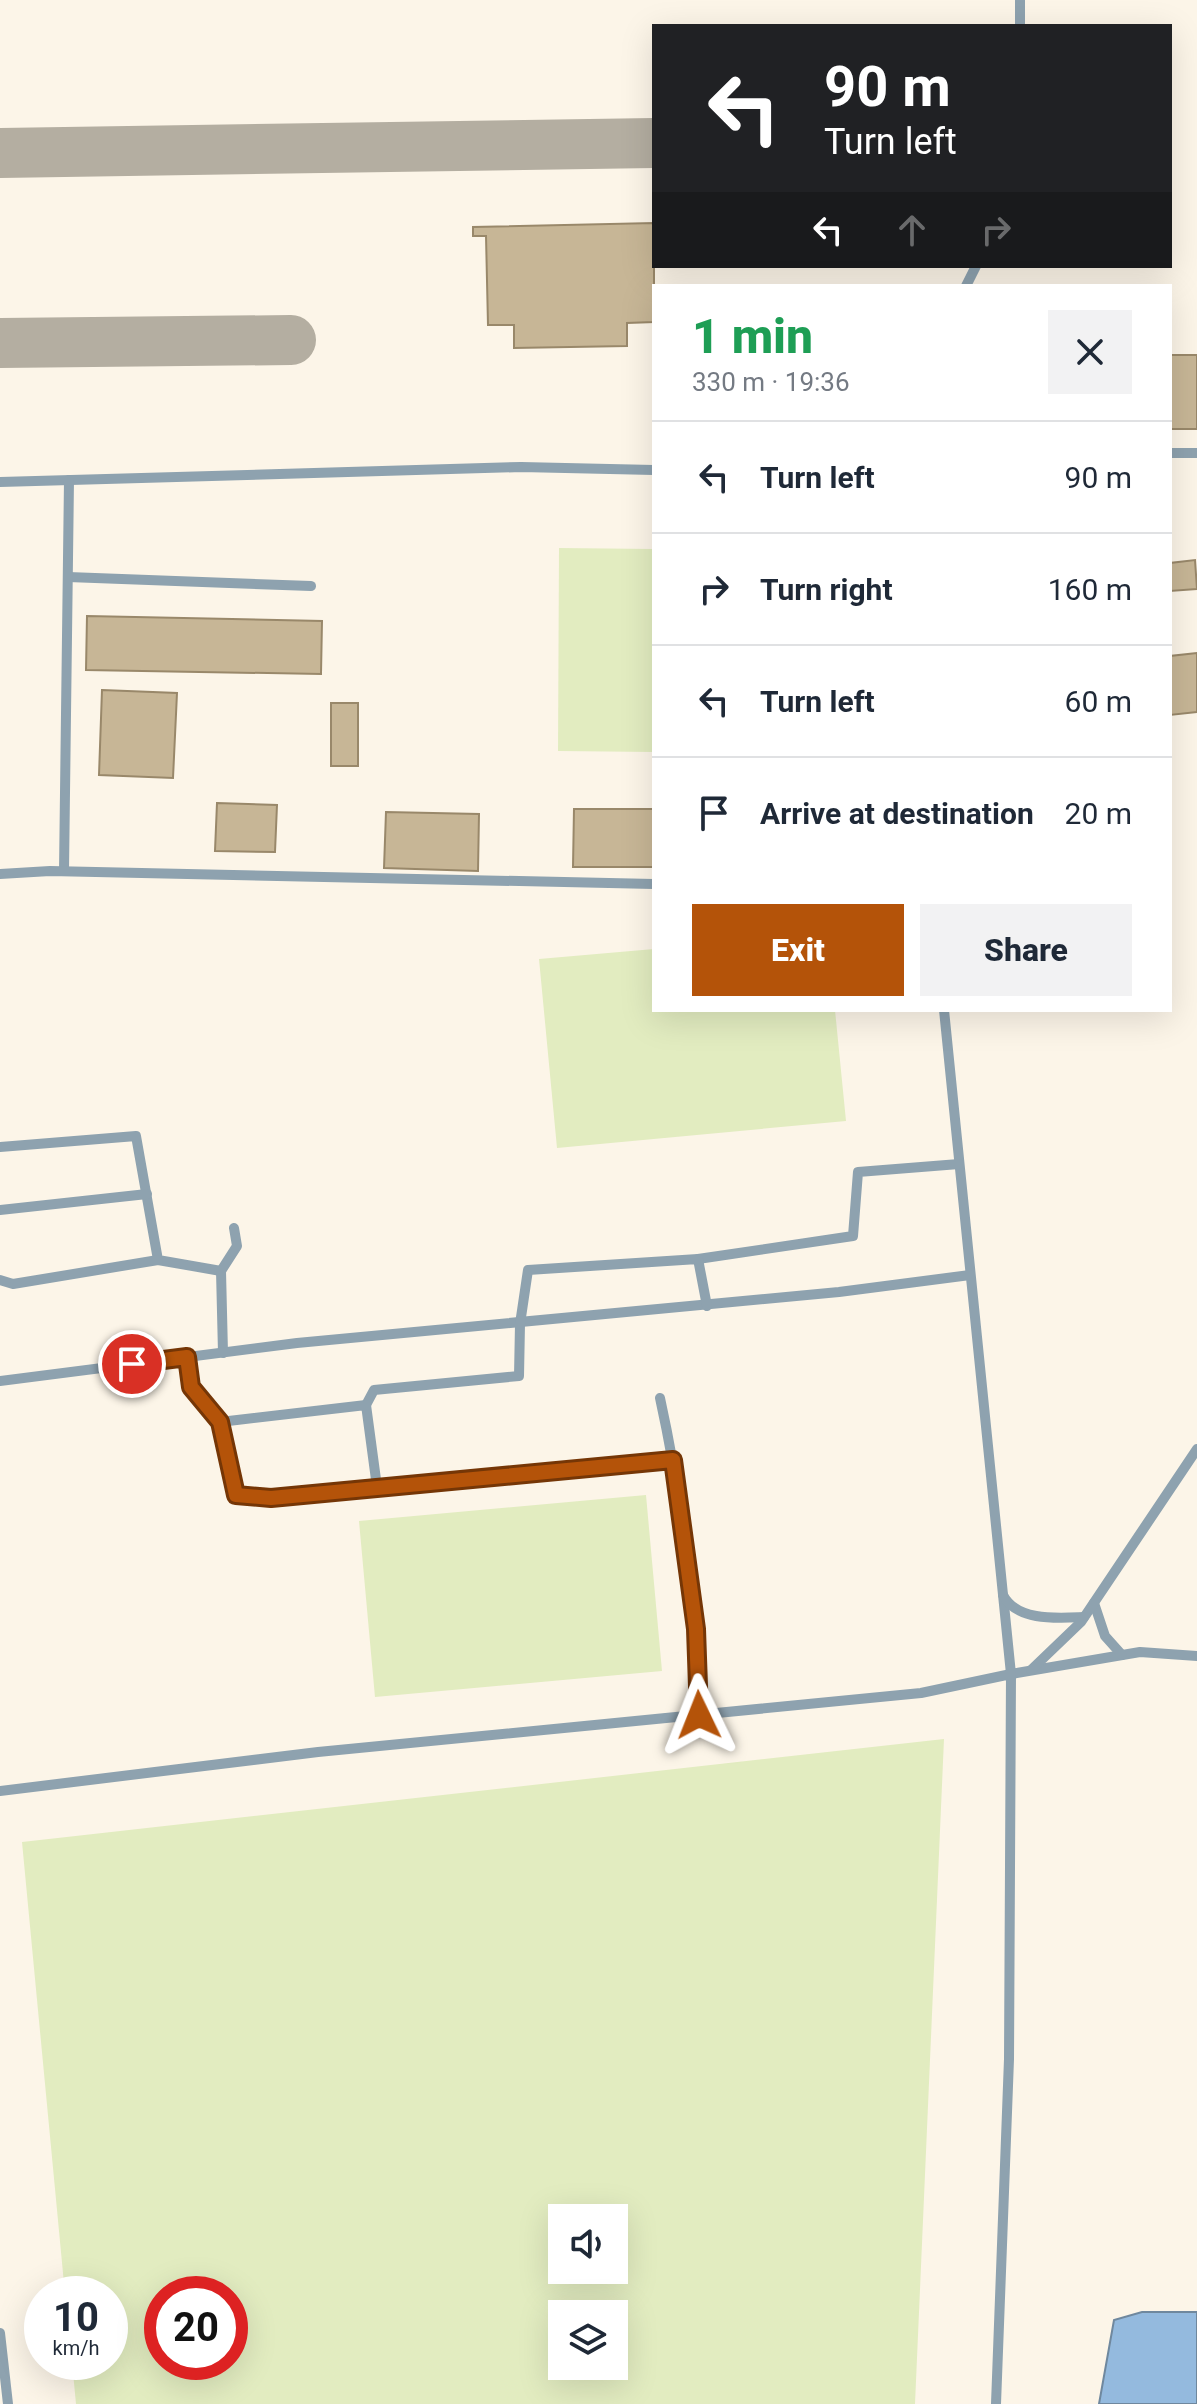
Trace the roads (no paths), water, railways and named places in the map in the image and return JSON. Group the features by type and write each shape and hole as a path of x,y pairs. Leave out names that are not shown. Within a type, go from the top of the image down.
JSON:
{"lane":[{"path":"1020,0 1020,24"},
{"path":"1172,453 1197,453"},
{"path":"0,482 521,467 652,470"},
{"path":"64,871 69,480"},
{"path":"68,577 311,586"},
{"path":"0,874 64,871 652,884"},
{"path":"944,1012 1011,1674 1009,2059 996,2404"},
{"path":"0,1147 136,1136 158,1260"},
{"path":"377,1487 366,1405 374,1390 519,1376 520,1324 528,1270 698,1259 853,1236 858,1172 959,1164"},
{"path":"0,1210 147,1194"},
{"path":"223,1353 221,1271 237,1246 234,1228"},
{"path":"698,1259 707,1306"},
{"path":"0,1280 13,1284 158,1260 221,1271"},
{"path":"0,1381 297,1343 707,1306 970,1275"},
{"path":"187,1357 191,1387 220,1422 236,1495 271,1498 673,1460"},
{"path":"660,1398 673,1460 696,1629 699,1715"},
{"path":"220,1422 366,1405"},
{"path":"1029,1671 1084,1617 1197,1449"},
{"path":"1002,1595 1007,1603 1043,1620 1084,1617"},
{"path":"1094,1603 1105,1636 1122,1655"},
{"path":"0,1791 318,1752 921,1693 1140,1652 1197,1656"},
{"path":"0,2333 8,2404"}],"water":[{"path":"1142,2312 1197,2312 1197,2404 1099,2404 1114,2320"}]}
